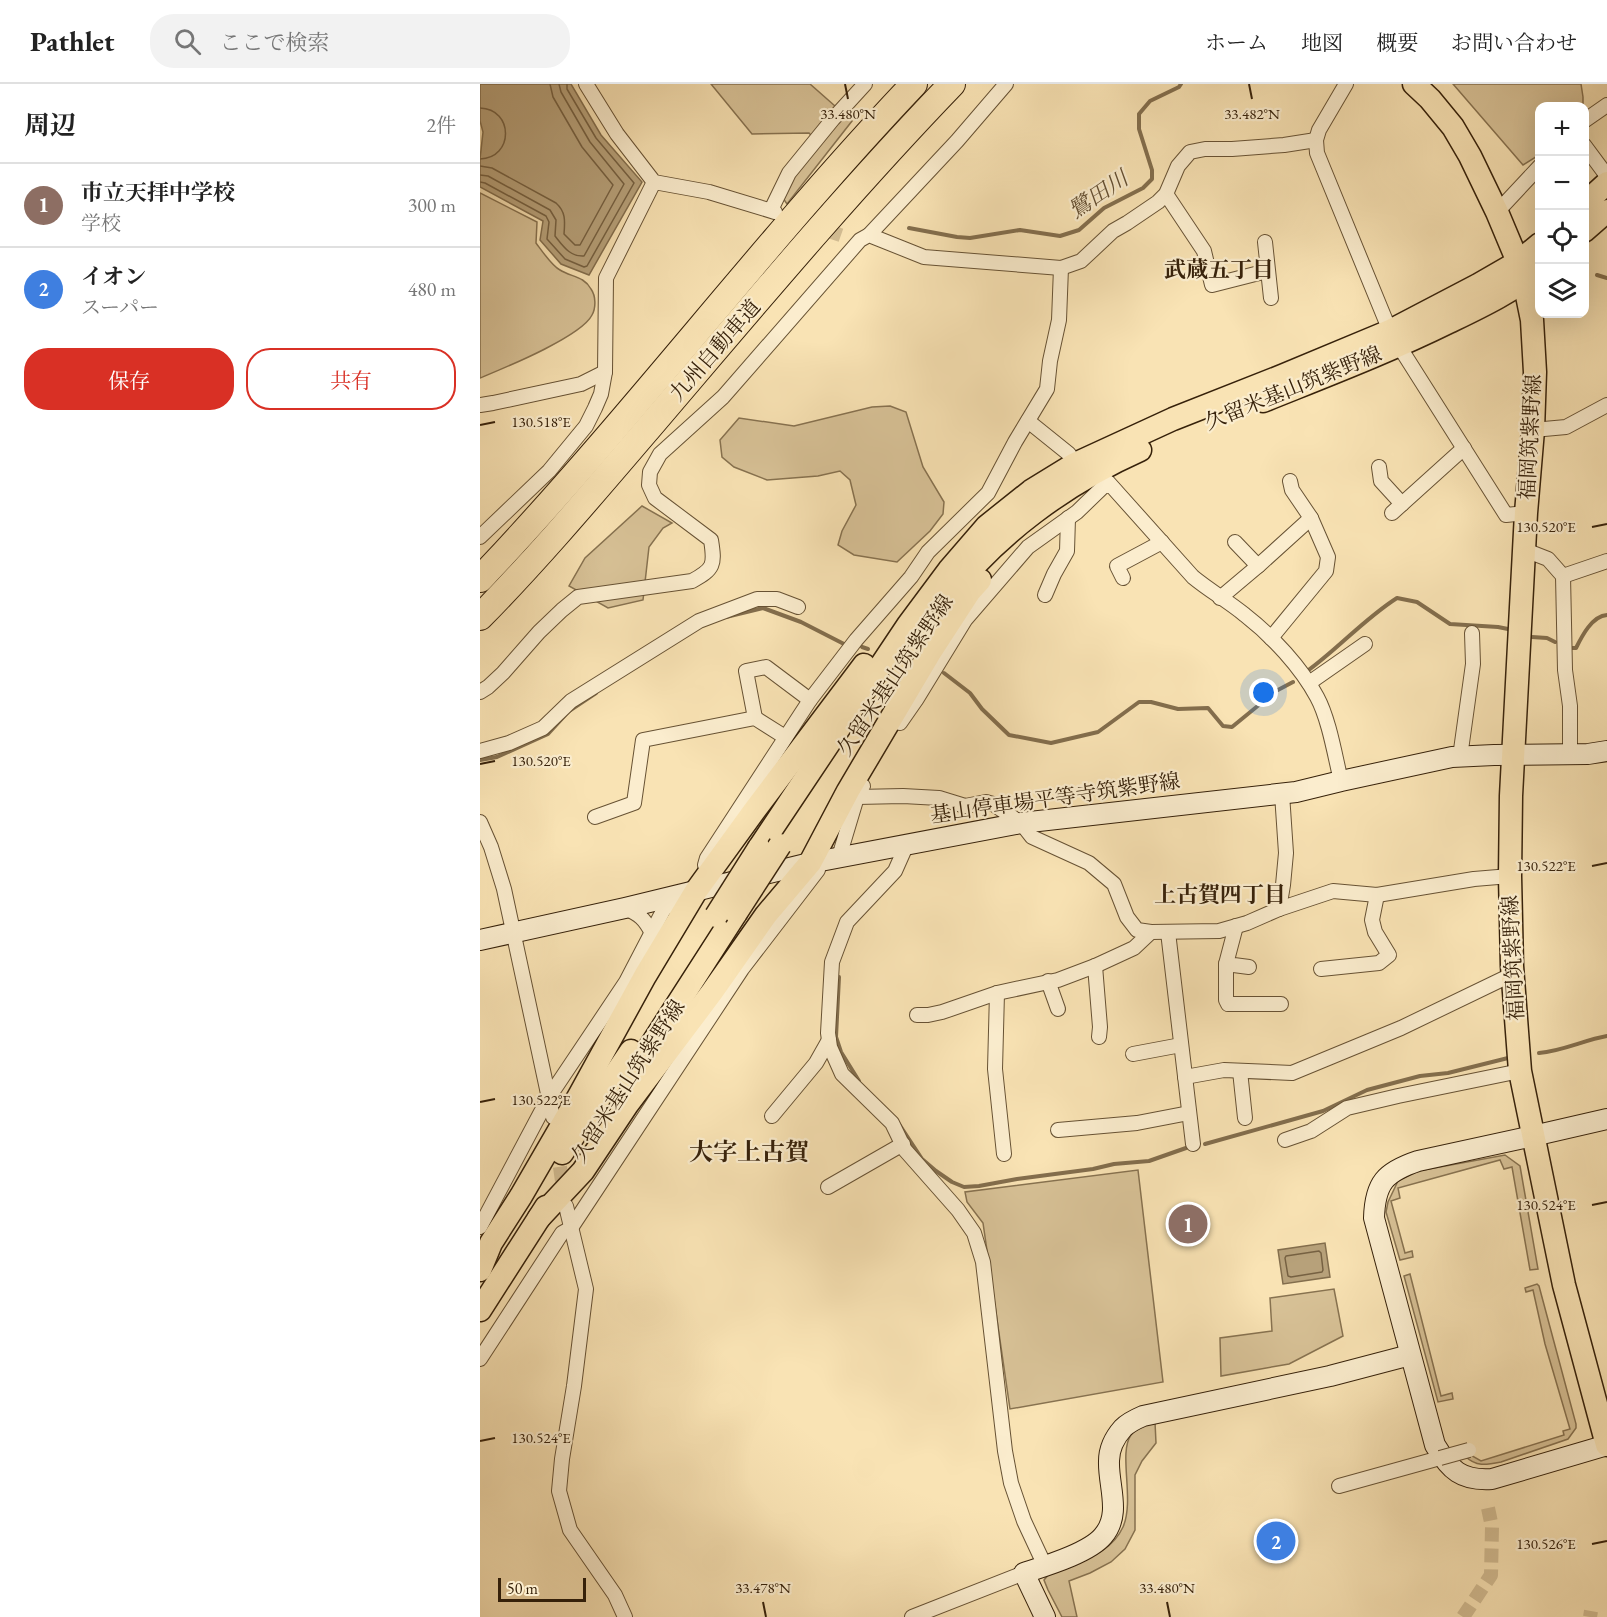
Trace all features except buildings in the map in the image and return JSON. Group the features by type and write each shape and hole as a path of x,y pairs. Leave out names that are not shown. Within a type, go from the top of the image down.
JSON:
{"highway":[{"name":"九州自動車道","path":"480,579 552,500 783,230 914,84"},
{"name":"九州自動車道","path":"480,617 580,508 898,140 952,84"}],"main road":[{"name":"福岡筑紫野線","path":"1414,84 1431,99 1453,127 1470,156 1527,271 1535,372 1513,755 1510,876 1513,974 1520,1071 1564,1285 1607,1445"},
{"path":"1589,199 1607,183"},
{"path":"1589,227 1607,211"},
{"name":"久留米基山筑紫野線","path":"480,1310 908,625 948,570 987,526 1031,491 1075,464 1173,419 1282,376 1485,305 1527,271 1535,253"},
{"name":"久留米基山筑紫野線","path":"770,847 920,632 961,579 1003,537 1086,478 1142,450 1394,338"},
{"path":"539,1218 584,1171 627,1105 712,992 766,915 825,860 848,791 970,591 1064,492"},
{"path":"480,1270 491,1243 521,1196 645,976 696,891 922,589 958,544 987,526"},
{"name":"久留米基山筑紫野線","path":"480,1280 575,1134 726,914"}],"street":[{"path":"586,84 616,134 654,182 709,192 773,211 789,173 865,84"},
{"path":"480,692 503,673 539,632 578,597 693,581 708,572 714,558 711,540 655,498 649,485 650,472 660,454 723,397 859,237 957,141 1006,84"},
{"path":"1346,84 1318,130 1317,153 1394,338 1506,515 1526,513"},
{"path":"1589,118 1607,105"},
{"path":"859,237 924,257 1061,268 1082,261 1113,231 1158,202 1166,194 1178,166 1190,152 1205,149 1284,145 1316,140"},
{"path":"1589,152 1607,176"},
{"path":"1497,212 1535,170"},
{"path":"480,537 549,471 586,426 601,394 605,372 606,278 654,182"},
{"path":"1166,194 1204,251 1212,285 1267,271"},
{"path":"1265,243 1271,298"},
{"path":"480,1227 549,1097 626,982 664,909 696,891 707,858 810,700 856,640 911,577 928,552 988,493 1047,389 1050,361 1059,320 1061,268"},
{"path":"480,405 581,384 605,372"},
{"path":"1533,430 1566,427 1607,405"},
{"path":"1028,421 1069,454"},
{"path":"1379,467 1381,481 1397,508 1464,448"},
{"path":"1271,638 1326,571 1328,556 1311,518 1292,490 1290,481"},
{"path":"480,1359 562,1233 571,1228 742,969 825,860 880,752 916,700 965,620 1028,547 1077,512 1108,482 1193,577 1245,614 1271,638 1309,683 1318,698 1326,722 1341,781"},
{"path":"1045,595 1067,551 1068,518"},
{"path":"1220,598 1311,518"},
{"path":"1123,578 1117,566 1162,542"},
{"path":"1235,542 1258,566"},
{"path":"1524,550 1548,559 1563,576 1565,670 1570,706 1570,754"},
{"path":"1563,576 1607,561"},
{"path":"480,751 509,743 543,728 571,701 699,621 757,599 777,599 798,607"},
{"path":"1460,757 1473,664 1472,633"},
{"path":"1309,683 1365,644"},
{"path":"755,718 746,671 766,667 810,700"},
{"path":"595,817 634,803 643,740 755,718 785,737"},
{"name":"基山停車場平等寺筑紫野線","path":"480,940 825,860 1021,823 1296,792 1398,768 1460,757 1607,752"},
{"path":"1279,909 1286,853 1282,794"},
{"path":"857,797 939,798 965,806 986,802 993,804 1021,823 1032,837 1089,862 1114,884 1127,917 1137,930 1151,932 1219,931 1333,891 1377,895 1474,879 1510,876"},
{"path":"480,822 491,847 504,889 553,1117"},
{"path":"907,844 896,871 847,922 832,962 828,1033 830,1047 842,1074 892,1123 906,1150 958,1210 974,1233 983,1262 1005,1451 1011,1483 1024,1521 1045,1566"},
{"path":"1321,969 1379,963 1389,954 1375,932 1372,920 1377,895"},
{"path":"625,908 645,920 652,933"},
{"path":"1236,926 1226,964 1228,1004 1281,1004"},
{"path":"917,1015 942,1012 997,993 1058,980 1134,948 1151,932"},
{"path":"1168,932 1193,1144"},
{"path":"1226,964 1249,967"},
{"path":"1095,966 1099,1037"},
{"path":"1185,1077 1224,1070 1292,1073 1401,1028 1513,974"},
{"path":"1048,981 1058,1010"},
{"path":"997,993 995,1069 1004,1154"},
{"path":"772,1116 816,1063 830,1040"},
{"path":"1133,1054 1181,1045"},
{"path":"1240,1071 1245,1118"},
{"path":"1285,1140 1311,1131 1347,1108 1398,1095 1520,1071"},
{"path":"1058,1130 1137,1123 1189,1113"},
{"path":"1607,1119 1401,1166 1389,1174 1377,1190 1374,1218 1435,1445 1446,1462 1461,1474 1477,1480 1492,1479 1607,1445"},
{"path":"828,1187 903,1144"},
{"path":"566,1206 586,1289 559,1491 570,1530 615,1595 624,1617"},
{"path":"912,1617 1091,1547 1104,1536 1111,1521 1114,1503 1108,1460 1113,1441 1125,1426 1143,1416 1330,1377 1410,1355"},
{"path":"1339,1486 1469,1450"},
{"path":"1024,1573 1045,1617"}],"shaded area":[{"path":"711,84 810,84 852,121 787,204 776,188 819,144 809,133 752,134"},
{"path":"1453,84 1581,84 1583,102 1535,102 1535,158 1523,165"},
{"path":"480,193 537,222 536,243 557,268 581,279 588,285 593,292 595,302 592,315 573,333 541,351 480,378"},
{"path":"890,406 906,412 923,467 944,502 943,514 930,531 897,562 854,555 838,545 842,531 856,505 850,480 840,471 818,476 767,480 734,467 722,457 720,440 739,418 794,426 872,407"},
{"path":"642,506 672,523 663,528 649,547 643,600 608,608 569,586 585,558"},
{"path":"1505,1155 1520,1166 1538,1269 1530,1270 1512,1167 1504,1169 1500,1160 1398,1188 1400,1198 1391,1201 1405,1253 1412,1251 1413,1257 1400,1260 1386,1212 1398,1181 1418,1171"},
{"path":"1138,1170 1163,1382 1010,1409 983,1223 967,1202 965,1192"},
{"path":"1410,1274 1441,1396 1452,1393 1453,1399 1438,1402 1404,1276"},
{"path":"1537,1284 1576,1428 1568,1439 1501,1462 1477,1464 1465,1456 1469,1454 1481,1461 1564,1435 1563,1431 1570,1429 1545,1344 1533,1290 1526,1292 1525,1288"},
{"path":"1334,1289 1343,1336 1289,1364 1221,1376 1220,1338 1272,1331 1270,1298"},
{"path":"1155,1422 1156,1443 1142,1461 1135,1475 1135,1530 1125,1549 1111,1562 1069,1581 1077,1617 1062,1617 1044,1580 1054,1571 1107,1548 1118,1535 1126,1516 1127,1443 1135,1430"}],"water":[{"path":"480,84 571,84 601,135 642,182 589,275 561,264 540,240 543,221 480,187 483,132 480,121"},
{"path":"1325,1243 1330,1277 1283,1284 1278,1250"}],"waterway":[{"name":"鷺田川","path":"909,228 970,238 1020,230 1060,236 1079,230 1104,208 1143,188 1152,179 1152,170 1139,129 1139,114 1150,101 1181,84"},
{"name":"鷺田川","path":"1597,275 1607,278"},
{"path":"1306,672 1373,615 1397,598 1417,602 1450,624 1508,629"},
{"path":"726,617 763,608 801,622 844,644"},
{"path":"1568,648 1576,648 1592,623 1607,615"},
{"path":"1532,637 1547,638 1555,642"},
{"path":"862,647 868,649"},
{"path":"944,673 970,693 982,709 1009,735 1051,743 1098,732 1139,702 1151,702 1178,709 1208,708 1223,726 1232,727 1276,691 1293,682"},
{"path":"480,760 497,757 548,734 569,711 596,693"},
{"path":"839,977 836,1037 841,1052 859,1081"},
{"path":"1539,1053 1607,1036"},
{"path":"1205,1144 1323,1111 1367,1090 1420,1076 1448,1073 1508,1058"},
{"path":"899,1124 922,1159 952,1182 964,1187 1114,1164 1149,1161 1186,1148"}],"tunnel":[{"path":"788,217 846,237"},
{"path":"557,1146 564,1195"},
{"path":"1463,1617 1491,1575 1492,1527 1488,1508"},
{"path":"1590,1617 1591,1611"}],"place":[{"name":"市立天拝中学校","path":"1188,1224"},
{"name":"イオン","path":"1276,1541"}],"district":[{"name":"武蔵五丁目","path":"1219,269"},
{"name":"上古賀四丁目","path":"1220,894"},
{"name":"大字上古賀","path":"749,1152"}]}
